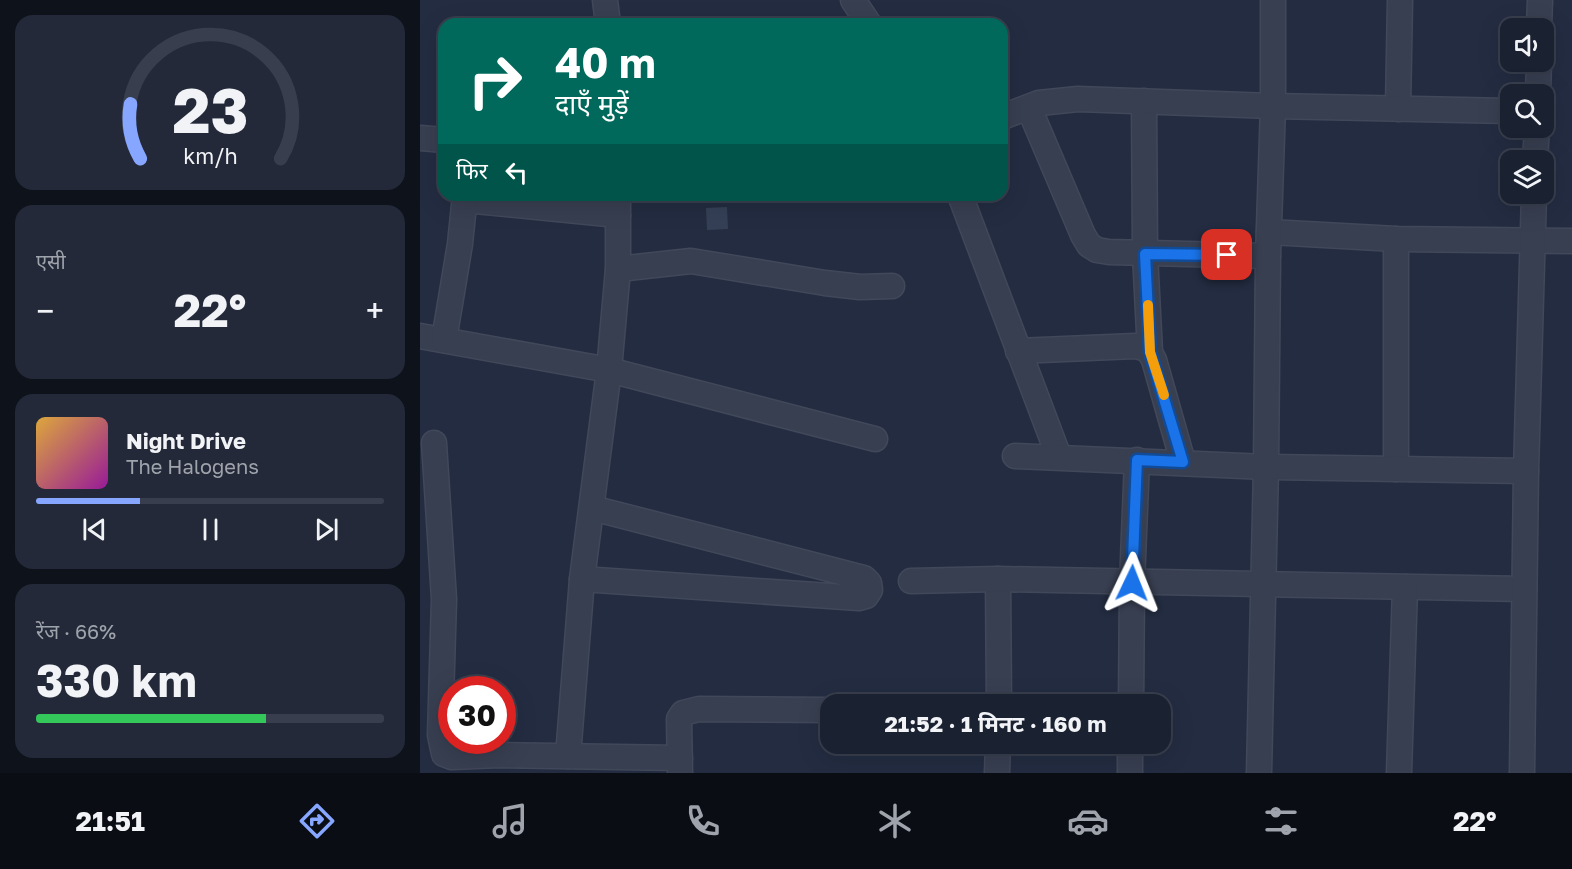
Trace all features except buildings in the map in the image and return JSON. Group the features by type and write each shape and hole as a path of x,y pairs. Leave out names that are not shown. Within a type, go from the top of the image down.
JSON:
{"street":[{"path":"605,0 607,18"},
{"path":"853,0 865,18"},
{"path":"1259,773 1268,244 1273,106 1273,0"},
{"path":"1398,109 1400,0"},
{"path":"1539,18 1540,0"},
{"path":"1008,115 1039,103 1056,100 1500,111"},
{"path":"1144,102 1145,254 1150,352 1183,462"},
{"path":"1029,108 1083,235 1089,245 1097,250 1145,254 1268,244 1396,238 1572,241"},
{"path":"420,138 438,140"},
{"path":"444,340 464,201"},
{"path":"542,201 618,205 618,269 609,370 582,579 568,756"},
{"path":"962,201 1059,457"},
{"path":"1522,773 1526,471 1533,204"},
{"path":"1396,238 1396,469"},
{"path":"618,269 691,261 825,283 860,287 892,286"},
{"path":"420,336 609,370 874,439"},
{"path":"1018,351 1135,346 1144,347 1150,352"},
{"path":"434,443 430,530 444,599 440,735 444,754 452,757 568,756 680,766 679,719 683,713 691,710 820,710"},
{"path":"1015,456 1266,467 1526,471"},
{"path":"1131,694 1132,583 1137,460"},
{"path":"582,579 859,598 866,596 870,590 869,583 864,578 592,508"},
{"path":"912,581 998,579 1524,589"},
{"path":"998,579 999,694"},
{"path":"1400,773 1405,588"},
{"path":"997,773 998,754"},
{"path":"1130,754 1130,773"}],"slow traffic":[{"path":"1148,305 1150,352 1164,395"}],"route":[{"path":"1132,583 1137,460 1183,462 1150,352 1145,254 1227,255"}]}
